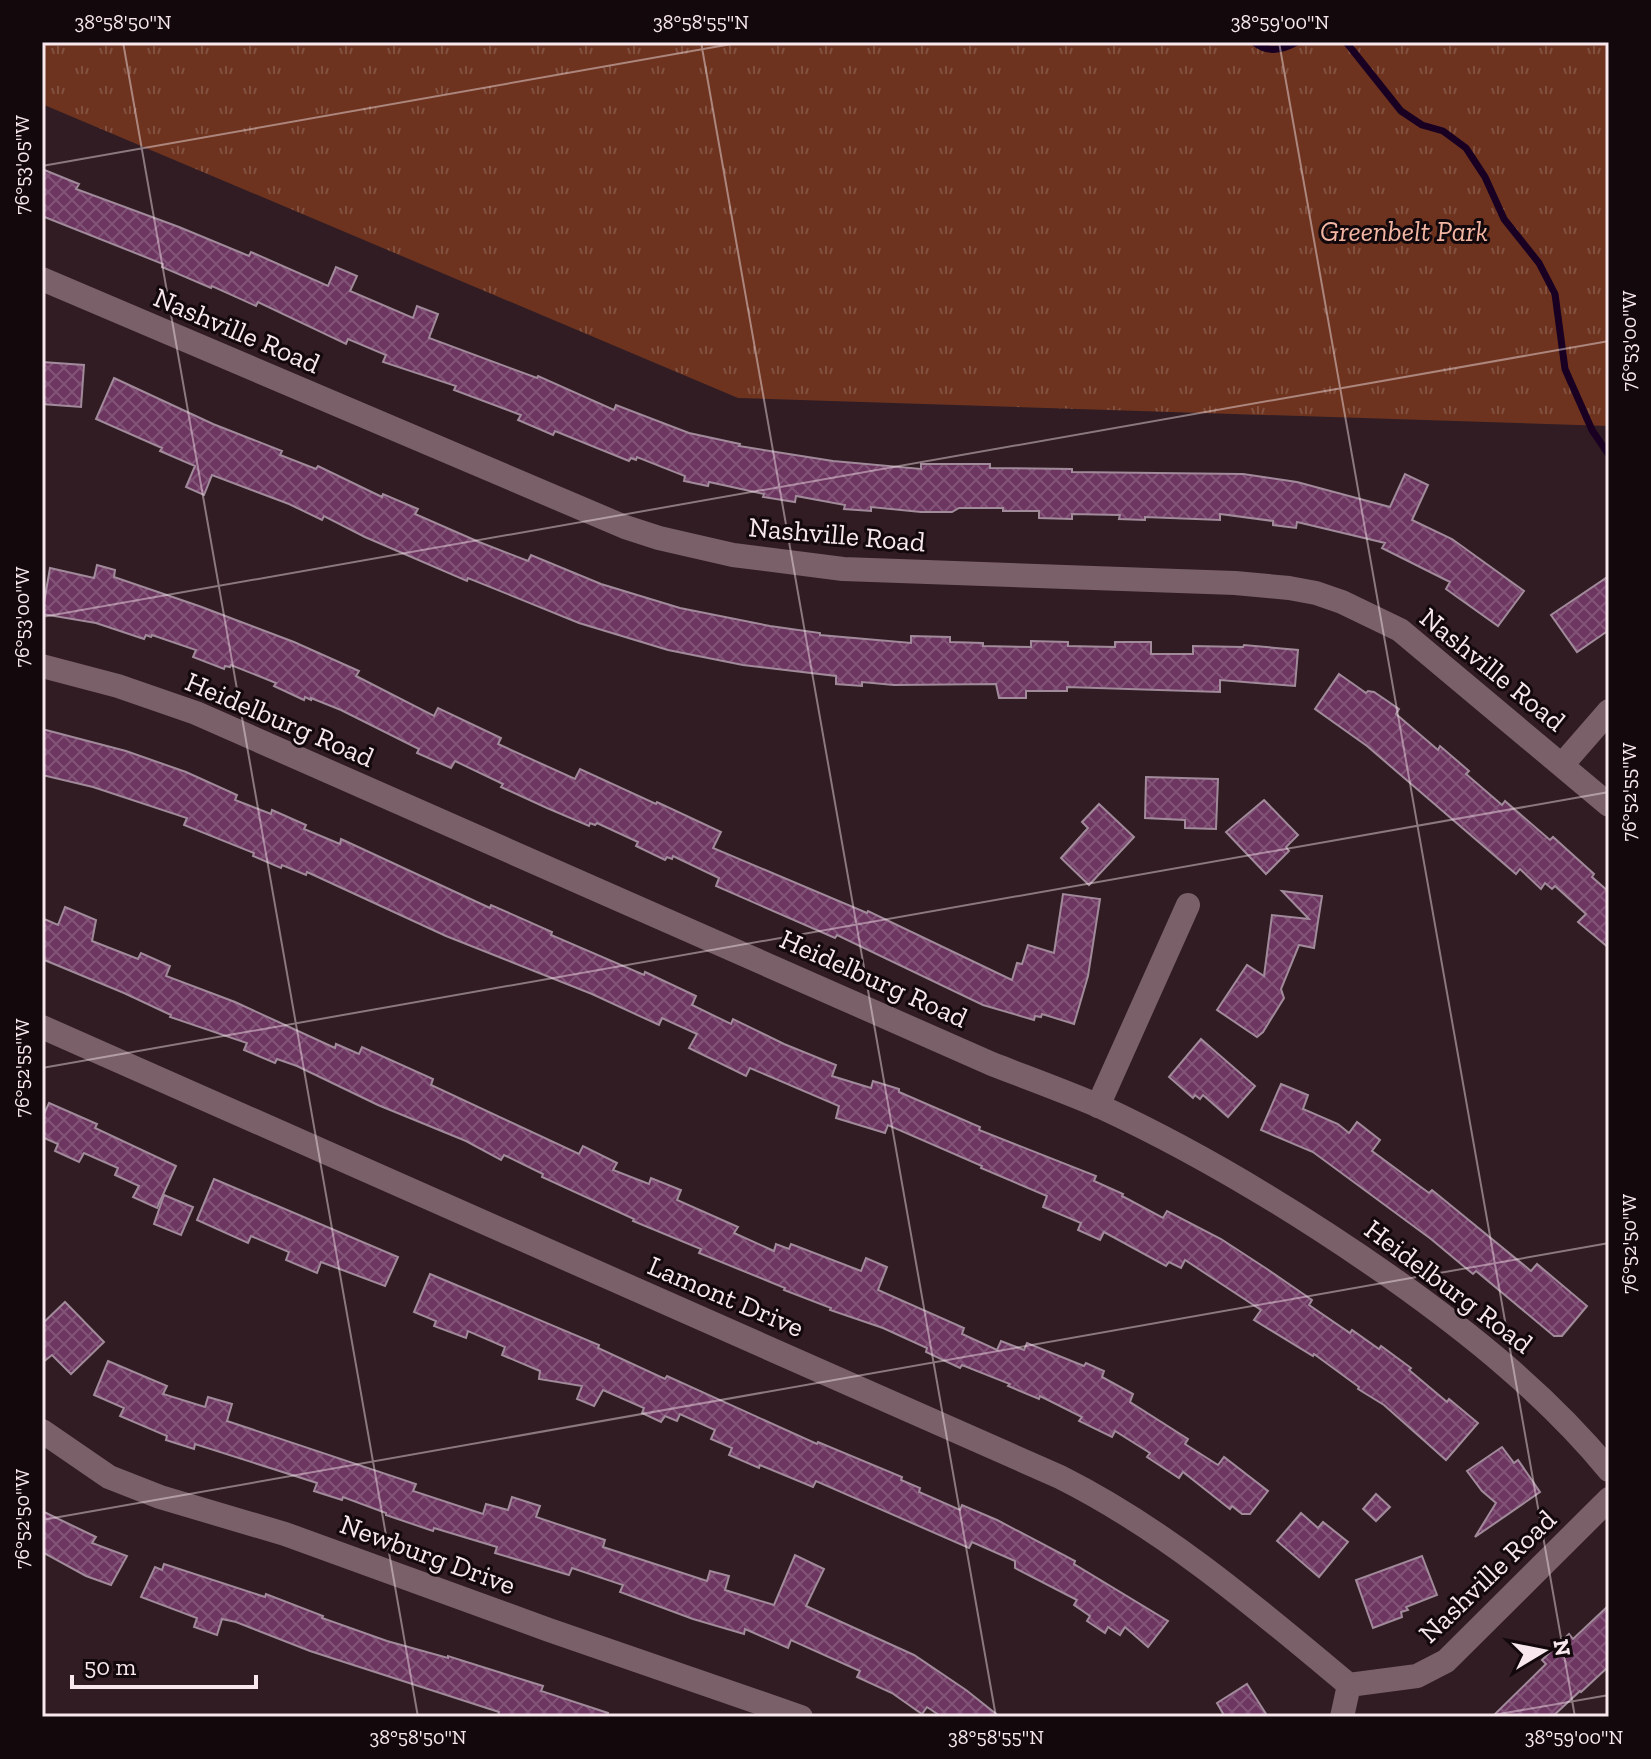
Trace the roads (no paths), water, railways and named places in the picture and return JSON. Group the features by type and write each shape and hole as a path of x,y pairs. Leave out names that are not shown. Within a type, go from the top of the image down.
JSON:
{"street":[{"name":"Nashville Road","path":"42,279 410,437 625,527 659,538 733,555 843,569 1235,583 1316,593 1366,612 1400,630 1609,805"},
{"name":"Heidelburg Road","path":"42,666 118,686 196,713 978,1058 1098,1106 1245,1182 1309,1221 1406,1288 1525,1381 1609,1470"},
{"path":"1562,765 1609,711"},
{"path":"1098,1106 1188,905"},
{"name":"Lamont Drive","path":"42,1027 1071,1482 1124,1513 1205,1568 1246,1598 1349,1685"},
{"name":"Newburg Drive","path":"42,1431 109,1477 160,1497 285,1534 801,1717"},
{"name":"Nashville Road","path":"1349,1685 1409,1678 1446,1661 1609,1499"},
{"path":"1342,1717 1349,1685"}],"waterway":[{"path":"1254,42 1264,48 1275,49 1297,42"},
{"path":"1346,42 1401,111 1422,125 1443,131 1466,148 1485,177 1504,219 1539,263 1555,294 1565,369 1592,430 1609,455"}],"park label":[{"name":"Greenbelt Park","path":"1404,231"}]}
